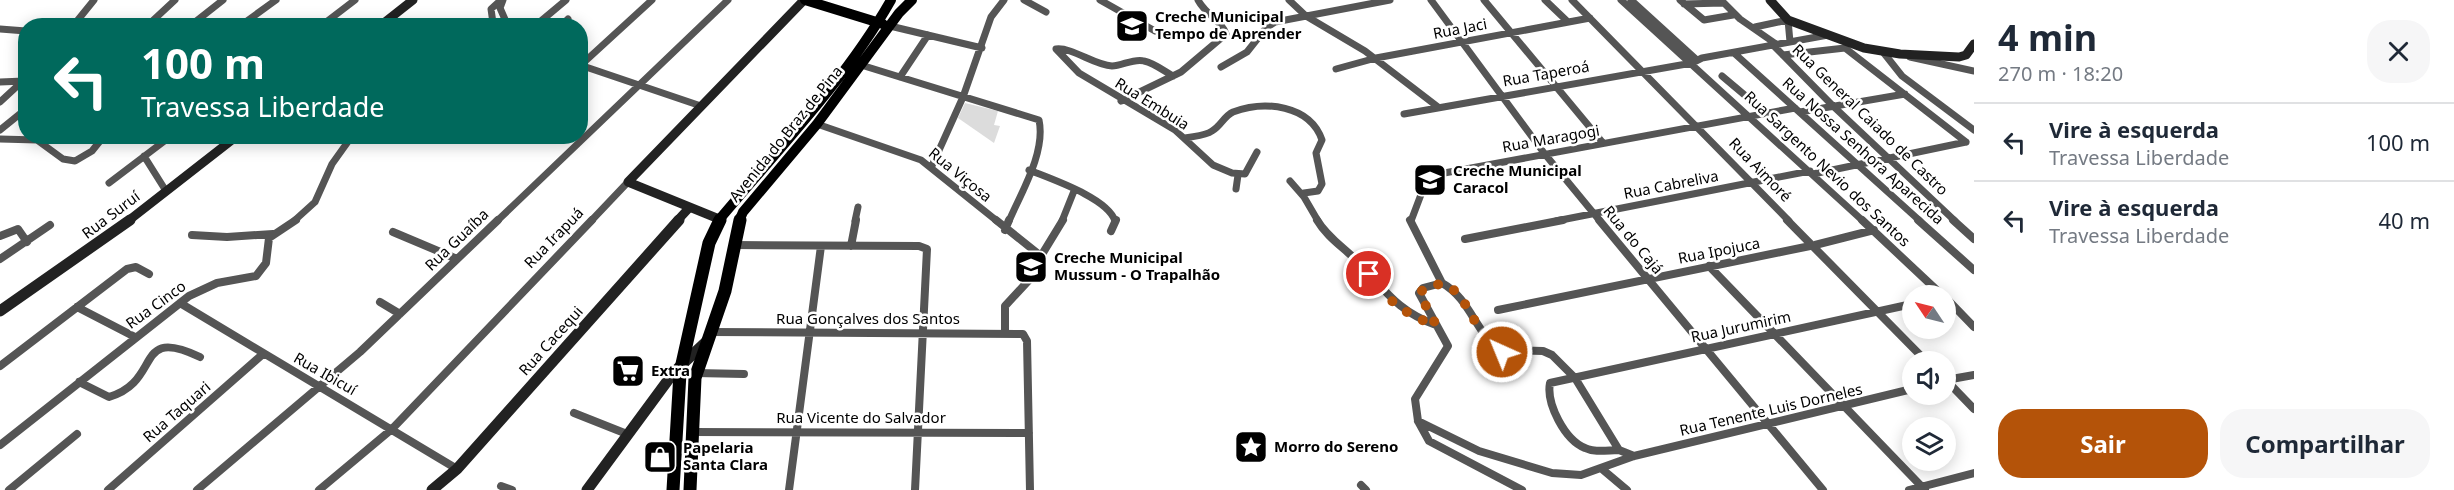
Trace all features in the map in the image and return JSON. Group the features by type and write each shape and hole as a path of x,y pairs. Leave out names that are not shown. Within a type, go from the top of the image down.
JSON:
{"main road":[{"path":"804,0 884,24"},
{"name":"Avenida do Braz de Pina","path":"708,337 725,291 733,245 743,212 817,124 861,65 884,24 891,0"},
{"name":"Avenida do Braz de Pina","path":"682,363 710,237 719,219 884,24 912,0"},
{"path":"690,490 696,373 708,337"},
{"path":"673,490 677,393 682,363"}],"street":[{"path":"79,18 94,0"},
{"path":"156,18 175,0"},
{"path":"200,18 223,0"},
{"path":"251,18 276,0"},
{"path":"331,18 355,0"},
{"path":"390,18 413,0"},
{"path":"492,18 491,9 502,0"},
{"path":"502,0 500,8 504,18"},
{"path":"545,18 566,0"},
{"path":"588,59 652,0"},
{"name":"Rua Guaíba","path":"588,134 728,0"},
{"name":"Rua Irapuá","path":"320,490 392,429 804,0"},
{"path":"931,168 963,97 991,17 1004,0"},
{"path":"1024,0 1046,12"},
{"path":"1100,0 1155,32"},
{"path":"1121,101 1173,76 1226,34 1224,27 1204,12 1198,0"},
{"path":"1289,0 1306,16 1376,58 1438,107"},
{"path":"1221,68 1247,52 1270,24 1386,0"},
{"name":"Rua do Cajá","path":"1431,0 1544,153 1823,490"},
{"path":"1484,0 1603,143"},
{"path":"1545,0 1568,22"},
{"name":"Rua Aimoré","path":"1572,0 1815,245 1916,351"},
{"path":"1621,0 1695,61"},
{"path":"1631,0 1695,61"},
{"path":"1770,0 1788,21 1883,52 1959,57 1973,48"},
{"path":"1722,1 1733,15 1706,21 1682,2 1722,1"},
{"name":"Rua General Caiado de Castro","path":"1733,15 1755,27 1774,44 1833,106 1974,239"},
{"name":"Rua Jaci","path":"1336,69 1376,58 1590,18"},
{"path":"1755,27 1788,21"},
{"path":"1788,21 1790,42"},
{"path":"884,24 982,48"},
{"path":"0,29 18,30"},
{"path":"900,77 928,35"},
{"path":"1826,35 1905,94"},
{"name":"Rua Taperoá","path":"1404,114 1501,95 1644,72 1826,35"},
{"path":"1783,55 1840,47"},
{"name":"Rua Embuia","path":"1173,76 1143,60 1115,67 1097,60 1083,59 1066,48 1058,48 1058,52 1079,73 1121,101 1185,138 1213,165 1238,175"},
{"path":"1883,52 1902,76 1974,130"},
{"name":"Rua Nossa Senhora Aparecida","path":"1734,53 1974,270"},
{"path":"1900,54 1974,71"},
{"name":"Rua Sargento Nevio dos Santos","path":"1695,61 1932,285"},
{"path":"861,65 1030,116 1041,122 1042,128 1029,170 1005,230"},
{"path":"588,67 701,106"},
{"path":"1722,76 1766,113"},
{"path":"0,82 18,81"},
{"path":"0,102 18,86"},
{"name":"Rua Maragogi","path":"1442,283 1411,223 1411,214 1425,179 1544,153 1766,113 1833,106 1905,94"},
{"name":"Rua Cabreliva","path":"1465,239 1812,172 1859,166 1966,142 1905,94"},
{"path":"1185,138 1213,130 1226,115 1243,110 1275,107 1300,114 1314,124 1322,140 1316,153 1322,184 1318,191 1304,194"},
{"path":"0,130 18,116"},
{"name":"Rua Viçosa","path":"817,124 909,155 931,168 1005,230 1041,256"},
{"path":"0,139 18,140"},
{"path":"44,144 63,159 73,161 92,153 98,144"},
{"path":"109,183 160,144"},
{"name":"Rua Suruí","path":"0,311 61,271 227,144"},
{"path":"192,236 227,237 273,234 306,213 315,202 332,164 346,144"},
{"name":"Rua Guaíba","path":"197,490 321,387 577,144"},
{"path":"1236,189 1238,175 1248,172 1257,152"},
{"path":"144,156 166,191"},
{"path":"1029,170 1074,191 1113,213 1116,220 1111,231"},
{"path":"1290,181 1304,194 1322,227 1369,274 1380,291 1412,316 1436,325"},
{"path":"628,182 719,219"},
{"path":"1005,333 1005,306 1043,265 1041,256 1059,230 1074,191"},
{"path":"851,246 858,207"},
{"name":"Rua Cacequi","path":"432,490 457,469 689,208"},
{"path":"0,260 50,225"},
{"path":"0,236 18,229 27,242"},
{"name":"Rua Ipojuca","path":"1498,310 1815,245 1874,230"},
{"path":"393,232 457,259"},
{"name":"Rua Cinco","path":"0,445 180,303 217,283 256,276 266,263 267,242 273,234"},
{"path":"733,245 925,247 929,252 915,490"},
{"path":"789,490 821,246"},
{"path":"1709,266 1758,321 1846,407 1923,488"},
{"path":"0,366 126,269 136,267 149,274"},
{"path":"1522,490 1429,441 1418,421 1415,407 1418,392 1448,346 1419,293 1423,288 1442,283 1461,296 1493,347 1502,352 1547,352 1575,378 1619,450 1634,456"},
{"path":"380,302 400,314"},
{"name":"Rua Ibicuí","path":"180,303 457,469"},
{"name":"Rua Jurumirim","path":"1619,450 1593,450 1579,446 1551,405 1547,393 1550,383 1902,306"},
{"path":"77,307 135,337"},
{"name":"Rua Sargento Nevio dos Santos","path":"1956,309 1974,327"},
{"name":"Rua Gonçalves dos Santos","path":"708,337 809,333 1020,333 1025,336 1029,434"},
{"name":"Avenida do Braz de Pina","path":"587,490 682,363 708,337"},
{"path":"79,382 109,397 136,383 142,375 146,361 165,346 174,346 200,357"},
{"name":"Rua Taquari","path":"108,490 263,354"},
{"path":"696,373 744,374"},
{"path":"1956,378 1974,375"},
{"path":"1956,390 1974,409"},
{"name":"Rua Tenente Luis Dorneles","path":"1418,421 1479,451 1552,473 1581,475 1634,456 1769,426 1902,392"},
{"path":"574,413 627,434"},
{"name":"Rua Vicente do Salvador","path":"692,432 919,431 1029,434"},
{"path":"9,490 77,434"},
{"path":"1029,434 1030,490"},
{"path":"1602,469 1628,490"},
{"path":"1909,490 1974,473"},
{"path":"501,486 512,490"}],"shaded area":[{"path":"965,103 998,111 994,125 1000,126 994,143 958,118"}],"place":[{"name":"Creche Municipal Tempo de Aprender","path":"1132,26"},
{"name":"Creche Municipal Caracol","path":"1430,180"},
{"name":"Creche Municipal Mussum - O Trapalhão","path":"1031,267"},
{"name":"Extra","path":"628,371"},
{"name":"Morro do Sereno","path":"1251,447"},
{"name":"Papelaria Santa Clara","path":"660,457"}],"route":[{"path":"1369,274 1380,291 1398,306 1412,316 1436,325 1419,293 1430,285 1446,284 1461,296 1489,342 1502,352"}]}
